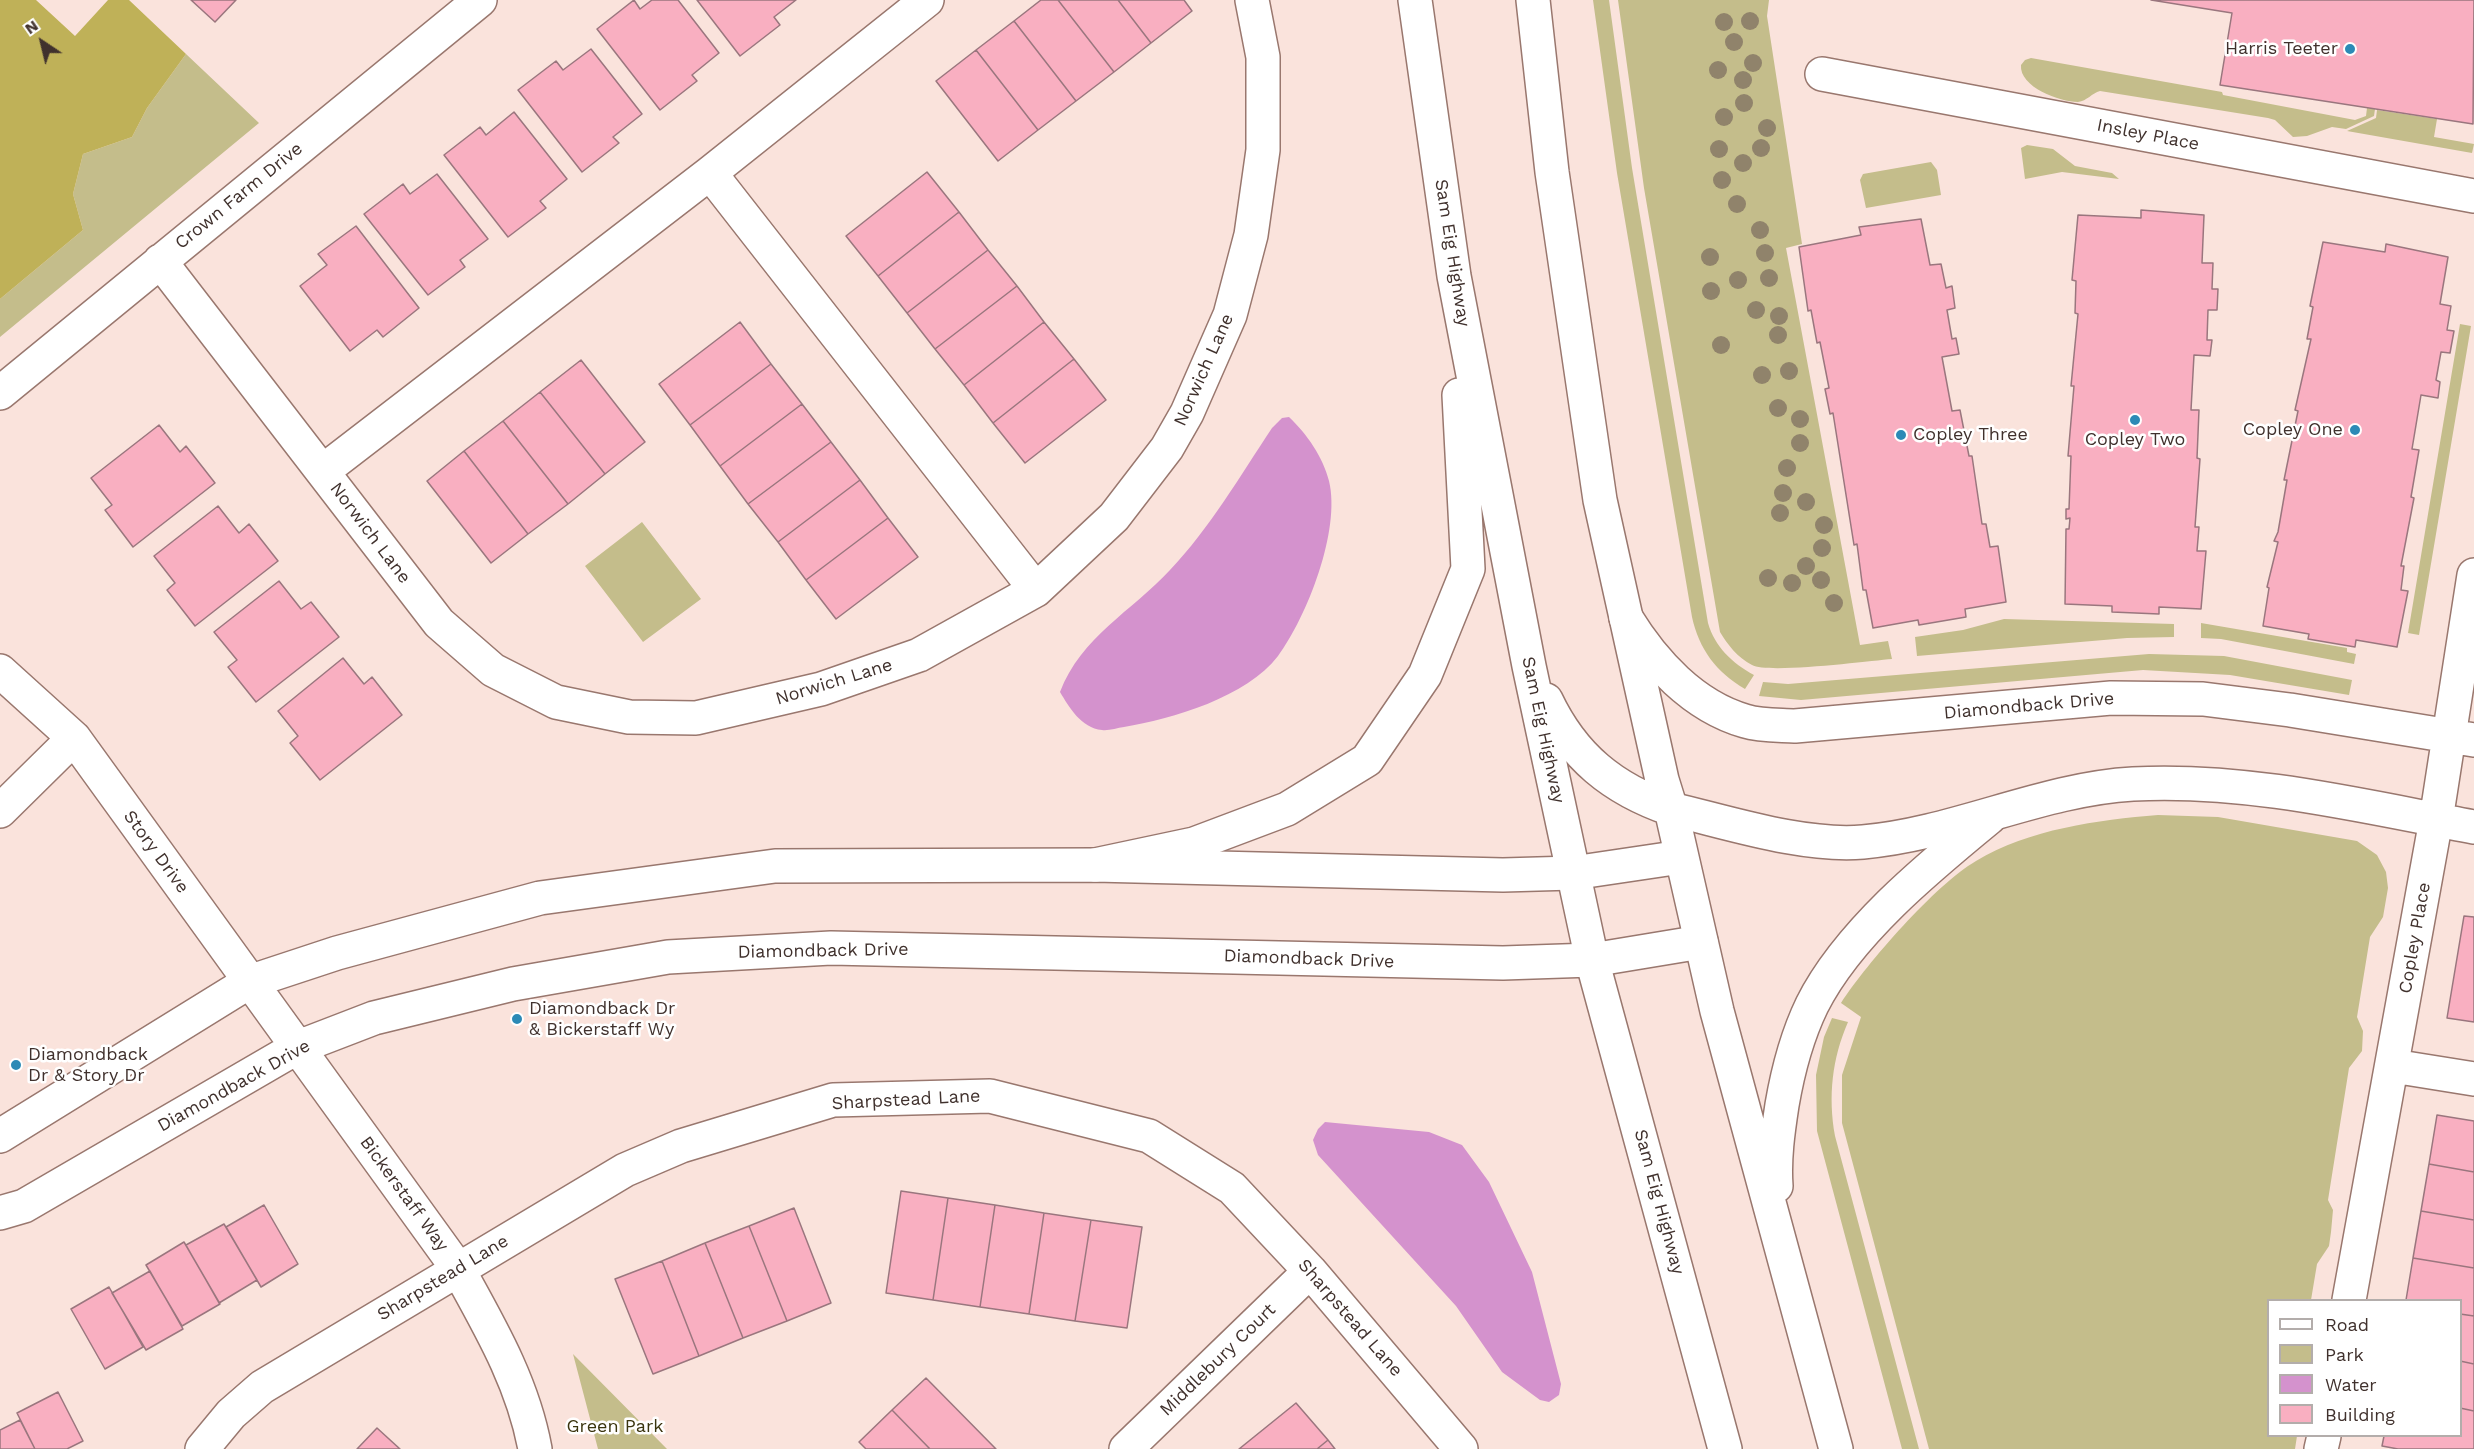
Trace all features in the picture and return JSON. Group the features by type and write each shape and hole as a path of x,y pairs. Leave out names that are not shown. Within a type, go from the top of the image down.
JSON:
{"street":[{"name":"Crown Farm Drive","path":"0,393 480,0"},
{"path":"323,471 710,173 927,0"},
{"name":"Norwich Lane","path":"159,261 439,623 493,670 556,702 629,717 696,718 821,689 919,655 1036,590 1114,517 1167,448 1187,412 1230,315 1251,235 1263,150 1263,57 1252,0"},
{"name":"Sam Eig Highway","path":"1415,0 1454,276 1529,666 1573,873 1592,960 1725,1449"},
{"path":"1533,0 1552,172 1600,500 1662,780 1671,809 1701,942 1836,1449"},
{"name":"Insley Place","path":"1821,74 2474,196"},
{"path":"710,173 1036,590"},
{"path":"1095,865 1194,844 1287,808 1367,760 1425,675 1468,569 1454,276"},
{"name":"Copley Place","path":"2349,1299 2436,820 2461,738 2474,575"},
{"name":"Diamondback Drive","path":"1625,616 1655,658 1688,692 1718,711 1757,723 1795,726 2111,698 2203,699 2290,710 2461,738"},
{"path":"1529,666 1567,737 1590,764 1613,783 1641,799 1671,809 1794,836 1862,842 1990,817 2056,796 2132,784 2216,784 2289,794 2474,827"},
{"name":"Story Drive","path":"0,671 74,738 296,1048"},
{"path":"0,811 74,738"},
{"path":"1781,1248 1775,1179 1777,1136 1795,1047 1813,1004 1836,967 1881,915 1933,864 1990,817"},
{"path":"0,1136 249,982 337,953 540,898 775,866 1095,865 1503,875 1573,873 1682,857"},
{"name":"Diamondback Drive","path":"0,1213 24,1206 296,1048 386,1015 513,984 668,957 831,948 1492,963 1592,960 1701,942"},
{"name":"Bickerstaff Way","path":"296,1048 458,1269 500,1344 529,1416 535,1449"},
{"path":"2393,1066 2474,1079"},
{"name":"Sharpstead Lane","path":"202,1449 231,1414 262,1387 625,1170 681,1146 833,1100 990,1096 1149,1137 1232,1188 1310,1271 1461,1449"},
{"name":"Middlebury Court","path":"1126,1449 1310,1271"}],"green space":[{"path":"1593,0 1609,0 1632,168 1708,623 1715,640 1725,654 1754,675 1745,689 1725,675 1710,659 1699,639 1692,617 1617,173"},
{"path":"1618,0 1769,0 1767,16 1802,244 1786,248 1860,645 1888,641 1892,659 1797,668 1762,667 1752,665 1742,659 1720,632 1644,188"},
{"path":"186,54 259,123 0,337 0,299 83,230 73,194 83,154 132,137 147,108"},
{"path":"2031,58 2222,92 2223,95 2355,120 2366,116 2367,108 2375,109 2374,116 2346,129 2332,127 2307,136 2293,137 2275,120 2268,118 2100,91 2078,102 2070,101 2042,92 2027,80 2022,73 2021,65 2025,60"},
{"path":"2377,110 2437,119 2434,137 2474,144 2472,153 2347,131 2376,118"},
{"path":"2027,145 2053,149 2075,166 2112,173 2119,179 2062,172 2025,179 2021,148"},
{"path":"1931,162 1937,170 1941,195 1866,208 1860,180 1863,174"},
{"path":"2460,324 2471,326 2419,635 2408,633"},
{"path":"642,522 701,599 643,642 585,566"},
{"path":"2004,619 2174,624 2174,637 2127,638 1917,656 1915,637 1963,630"},
{"path":"2201,623 2347,648 2347,652 2356,654 2354,664 2221,639 2201,638"},
{"path":"2149,654 2224,656 2352,680 2349,695 2230,675 2143,670 1801,700 1759,696 1763,682 1788,684"},
{"path":"2158,815 2218,817 2357,841 2377,855 2386,872 2388,888 2383,917 2370,937 2357,1017 2363,1031 2362,1051 2349,1068 2328,1200 2333,1210 2329,1246 2317,1264 2311,1299 2267,1299 2267,1437 2297,1437 2295,1449 1929,1449 1842,1123 1842,1075 1861,1017 1841,1003 1885,946 1922,906 1976,861 2018,841 2041,834 2112,820"},
{"path":"1832,1018 1848,1022 1838,1050 1833,1078 1832,1107 1835,1136 1919,1449 1902,1449 1817,1131 1816,1075 1824,1037"},
{"name":"Green Park","path":"573,1354 667,1449 598,1449"}],"shaded area":[{"path":"0,0 36,0 75,36 108,0 129,0 186,54 147,108 132,137 83,154 73,194 83,230 0,299"}],"water":[{"path":"1289,417 1308,438 1326,472 1331,501 1330,524 1326,548 1310,596 1300,619 1278,656 1248,683 1186,712 1102,730 1082,721 1060,692 1069,673 1094,640 1155,585 1185,554 1224,501 1272,428 1282,418"},
{"path":"1325,1122 1429,1132 1462,1145 1489,1182 1532,1272 1561,1384 1559,1395 1549,1402 1540,1400 1502,1372 1456,1306 1318,1155 1313,1140 1318,1129"}],"building":[{"path":"191,0 236,0 215,22"},
{"path":"634,0 640,9 652,0 678,0 719,53 692,75 697,81 660,110 597,29"},
{"path":"697,0 796,0 774,17 780,25 740,56"},
{"path":"1041,0 1058,0 1114,72 1076,101 1014,21"},
{"path":"1058,0 1118,0 1151,43 1114,72"},
{"path":"1118,0 1184,0 1192,11 1151,43"},
{"name":"Harris Teeter","path":"2151,0 2474,0 2473,124 2220,85 2232,13"},
{"path":"1014,21 1076,101 1038,130 976,50"},
{"path":"591,49 642,114 613,137 619,143 582,172 518,90 556,61 563,70"},
{"path":"976,50 1038,130 998,161 936,81"},
{"path":"514,112 567,179 540,201 546,208 508,237 444,155 480,127 486,135"},
{"path":"927,172 959,212 878,276 846,236"},
{"path":"437,174 488,239 460,260 465,267 428,295 364,214 403,184 410,194"},
{"name":"Copley Two","path":"2141,210 2204,215 2202,263 2213,263 2212,289 2218,289 2217,310 2208,310 2207,340 2212,340 2210,356 2194,355 2191,410 2199,410 2197,458 2200,459 2195,527 2199,527 2197,551 2206,551 2201,609 2159,607 2159,614 2112,612 2112,606 2065,604 2066,529 2069,529 2070,518 2066,519 2066,509 2069,509 2071,456 2068,456 2074,386 2071,386 2078,314 2075,313 2076,281 2072,280 2078,215 2141,218"},
{"path":"959,212 988,250 907,313 878,276"},
{"name":"Copley Three","path":"1921,219 1930,265 1941,264 1946,288 1952,286 1955,308 1947,310 1952,339 1956,338 1959,354 1942,357 1952,411 1960,410 1969,456 1972,456 1982,524 1986,524 1990,547 1998,546 2006,602 1965,609 1966,617 1919,625 1918,620 1873,628 1866,590 1863,590 1857,544 1854,545 1833,413 1830,414 1825,389 1829,388 1820,342 1817,343 1811,310 1808,311 1799,247 1861,235 1859,227"},
{"path":"356,226 419,308 383,337 377,330 350,351 300,286 327,265 318,254"},
{"name":"Copley One","path":"2323,242 2385,252 2386,244 2448,257 2440,304 2451,306 2447,330 2454,331 2450,353 2441,352 2436,380 2440,382 2438,398 2421,395 2412,449 2419,450 2411,497 2414,498 2401,566 2404,566 2401,590 2408,591 2397,647 2356,640 2355,647 2308,639 2309,634 2263,626 2269,588 2267,587 2278,542 2274,541 2278,532 2287,480 2284,480 2298,411 2295,410 2311,339 2307,339 2313,307 2310,306"},
{"path":"988,250 1017,286 935,349 907,313"},
{"path":"1017,286 1044,322 964,385 935,349"},
{"path":"740,322 771,364 690,425 659,384"},
{"path":"1044,322 1074,359 993,423 964,385"},
{"path":"1074,359 1106,400 1025,463 993,423"},
{"path":"581,360 645,442 605,474 540,392"},
{"path":"771,364 802,404 720,466 690,425"},
{"path":"540,392 605,474 568,504 503,421"},
{"path":"802,404 831,442 748,504 720,466"},
{"path":"503,421 568,504 528,534 464,451"},
{"path":"159,425 180,452 186,446 215,483 133,547 105,510 112,505 91,478"},
{"path":"831,442 860,480 778,542 748,504"},
{"path":"464,451 528,534 491,563 427,481"},
{"path":"860,480 888,518 806,580 778,542"},
{"path":"218,506 239,533 249,524 278,561 195,626 167,590 175,583 154,556"},
{"path":"888,518 918,557 836,619 806,580"},
{"path":"279,581 301,609 311,602 339,637 256,702 228,667 237,660 214,632"},
{"path":"343,658 364,684 372,677 402,715 320,780 290,743 298,736 278,711"},
{"path":"2464,916 2474,917 2474,1022 2447,1018"},
{"path":"2437,1115 2474,1121 2474,1172 2429,1164"},
{"path":"2429,1164 2474,1172 2474,1220 2421,1211"},
{"path":"901,1191 948,1198 933,1300 886,1293"},
{"path":"948,1198 995,1205 980,1307 933,1300"},
{"path":"264,1205 298,1264 261,1287 226,1227"},
{"path":"995,1205 1044,1213 1029,1314 980,1307"},
{"path":"794,1208 831,1303 787,1321 749,1226"},
{"path":"2421,1211 2474,1220 2474,1268 2413,1258"},
{"path":"1044,1213 1091,1220 1075,1321 1029,1314"},
{"path":"1091,1220 1142,1227 1127,1328 1075,1321"},
{"path":"224,1224 257,1280 219,1303 186,1245"},
{"path":"749,1226 787,1321 743,1338 705,1243"},
{"path":"184,1242 220,1304 182,1326 146,1265"},
{"path":"705,1243 743,1338 699,1356 662,1261"},
{"path":"2413,1258 2474,1268 2474,1316 2462,1314 2462,1299 2406,1299"},
{"path":"662,1261 699,1356 653,1374 615,1279"},
{"path":"150,1271 183,1329 146,1350 112,1293"},
{"path":"109,1287 143,1347 105,1369 71,1309"},
{"path":"2462,1314 2474,1316 2474,1364 2462,1361"},
{"path":"2462,1361 2474,1364 2474,1411 2462,1408"},
{"path":"926,1378 996,1449 930,1449 892,1410"},
{"path":"58,1392 83,1441 67,1449 35,1449 17,1413"},
{"path":"1296,1403 1328,1440 1317,1449 1239,1449"},
{"path":"2462,1408 2474,1411 2474,1449 2398,1449 2382,1446 2384,1437 2462,1437"},
{"path":"892,1410 930,1449 866,1449 859,1442"},
{"path":"20,1420 35,1449 0,1449 0,1430"},
{"path":"377,1428 400,1449 357,1449"},
{"path":"1328,1440 1335,1449 1317,1449"}],"place":[{"name":"Harris Teeter","path":"2350,49"},
{"name":"Copley Two","path":"2135,420"},
{"name":"Copley One","path":"2355,430"},
{"name":"Copley Three","path":"1901,435"},
{"name":"Diamondback Dr & Bickerstaff Wy","path":"517,1019"},
{"name":"Diamondback Dr & Story Dr","path":"16,1065"}]}
